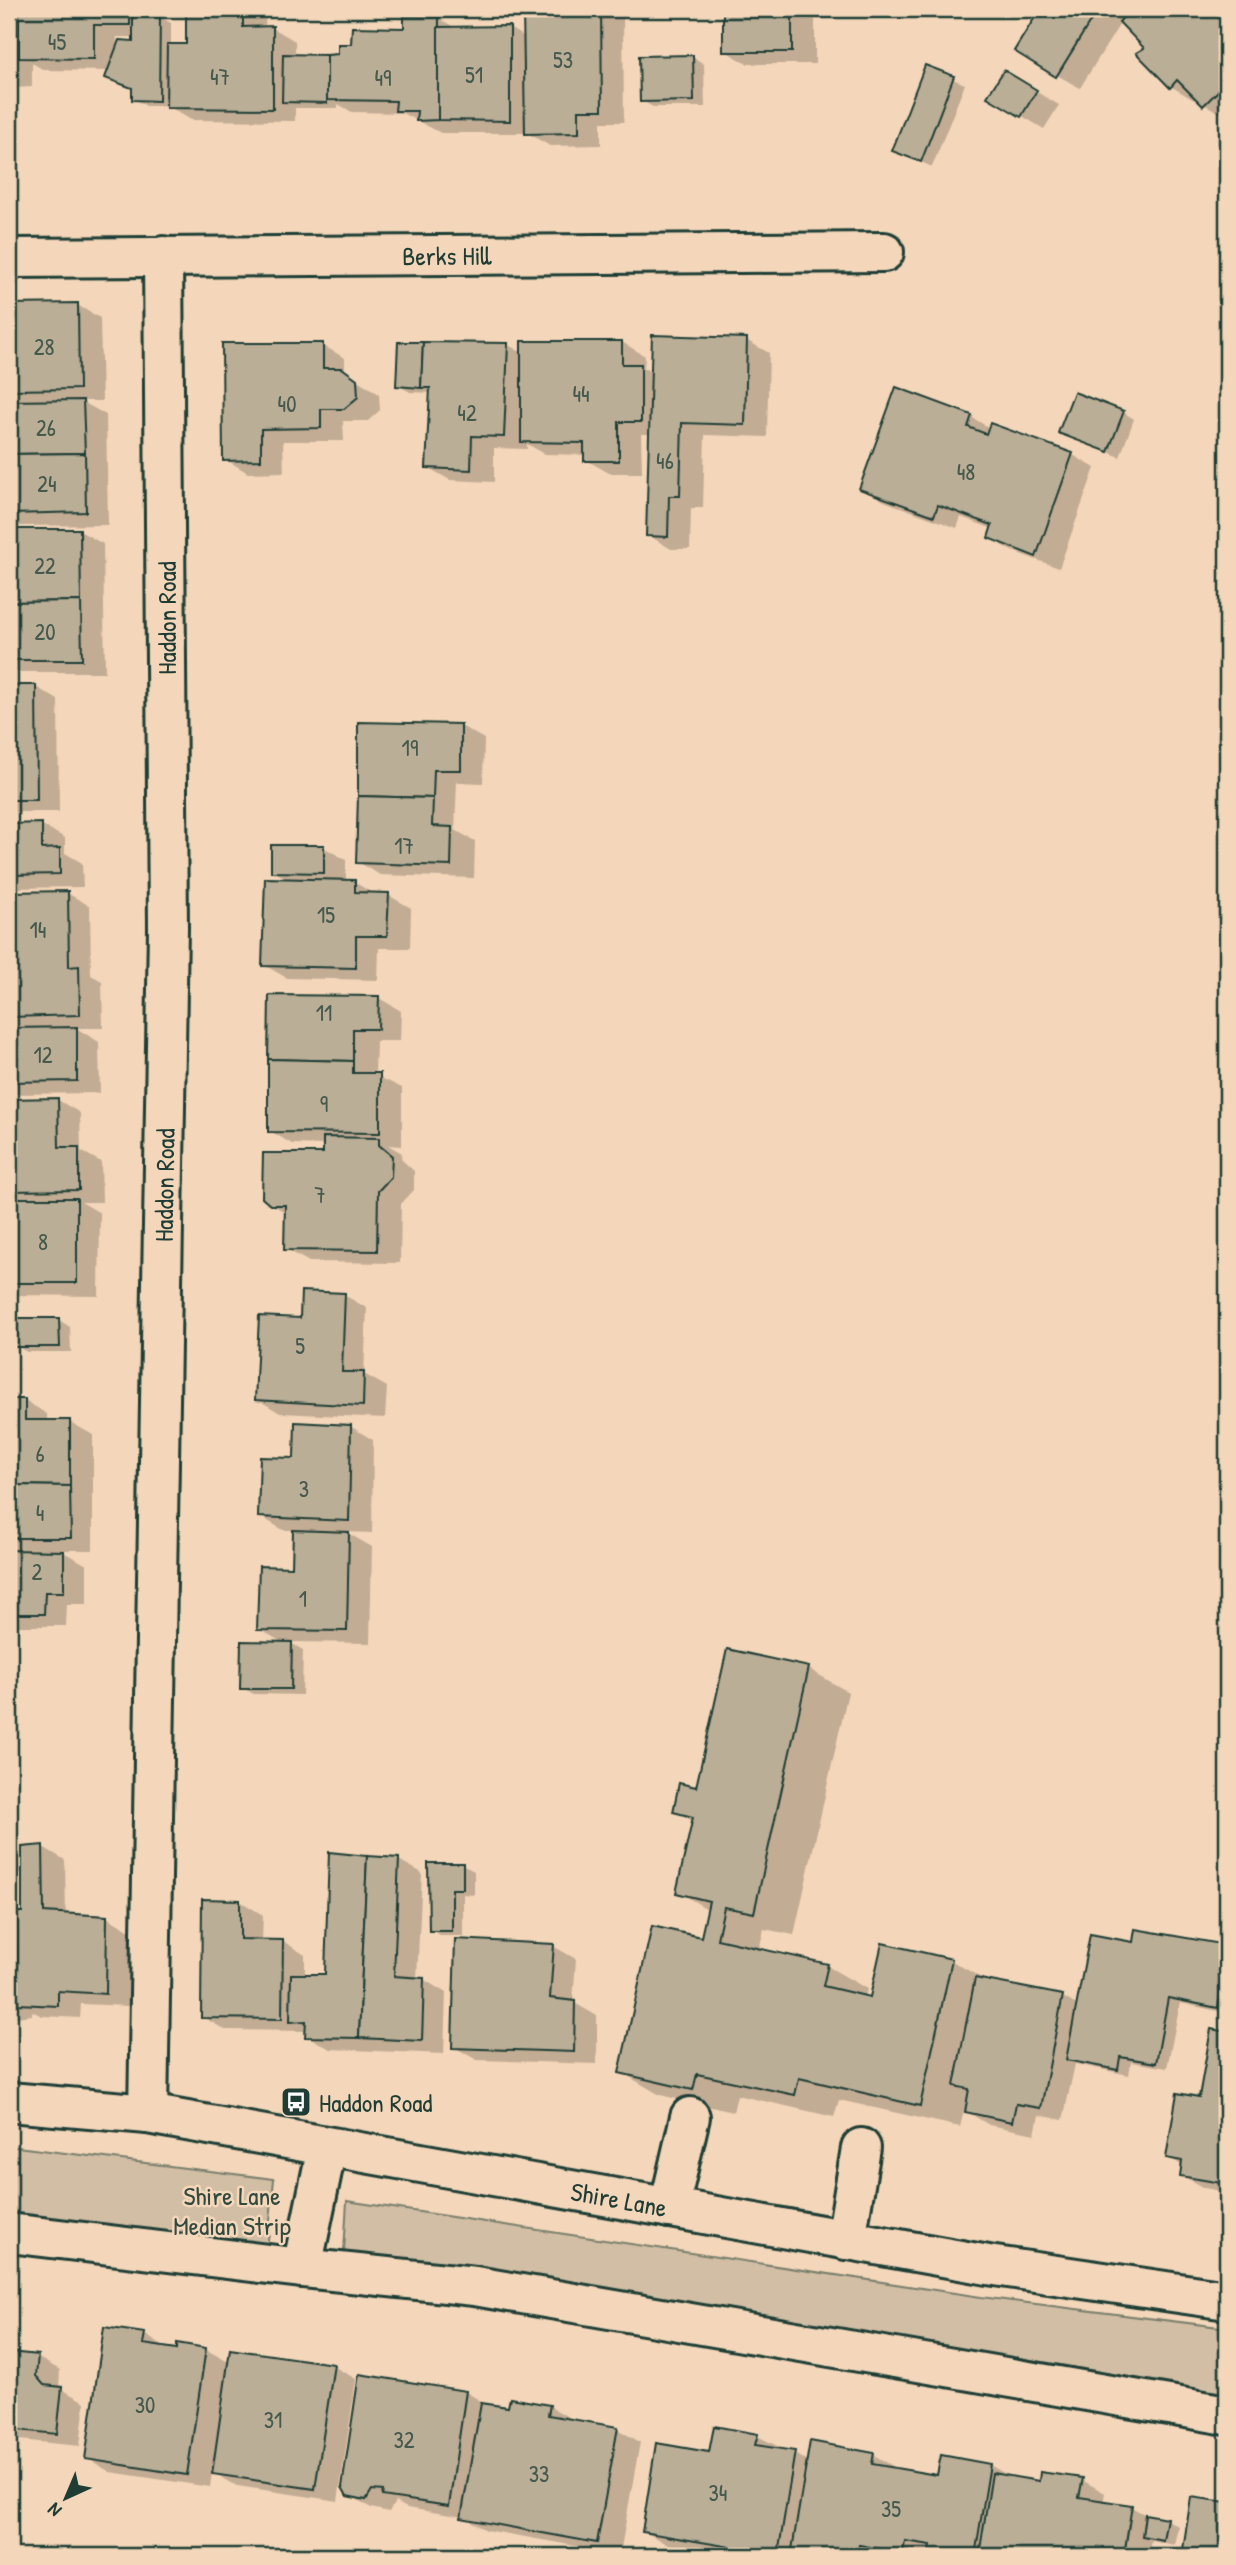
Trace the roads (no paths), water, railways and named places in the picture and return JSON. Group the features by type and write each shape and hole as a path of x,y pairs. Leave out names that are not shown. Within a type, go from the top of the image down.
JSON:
{"street":[{"name":"Berks Hill","path":"9,258 884,252"},
{"name":"Haddon Road","path":"148,2114 168,928 163,256"},
{"name":"Shire Lane","path":"9,2102 148,2114 988,2265 1227,2300"},
{"path":"669,2208 690,2117"},
{"path":"302,2268 327,2147"},
{"path":"846,2240 861,2148"},
{"path":"9,2233 475,2286 1227,2415"}],"place":[{"name":"Haddon Road","path":"296,2102"}],"park label":[{"name":"Shire Lane Median Strip","path":"232,2210"}]}
